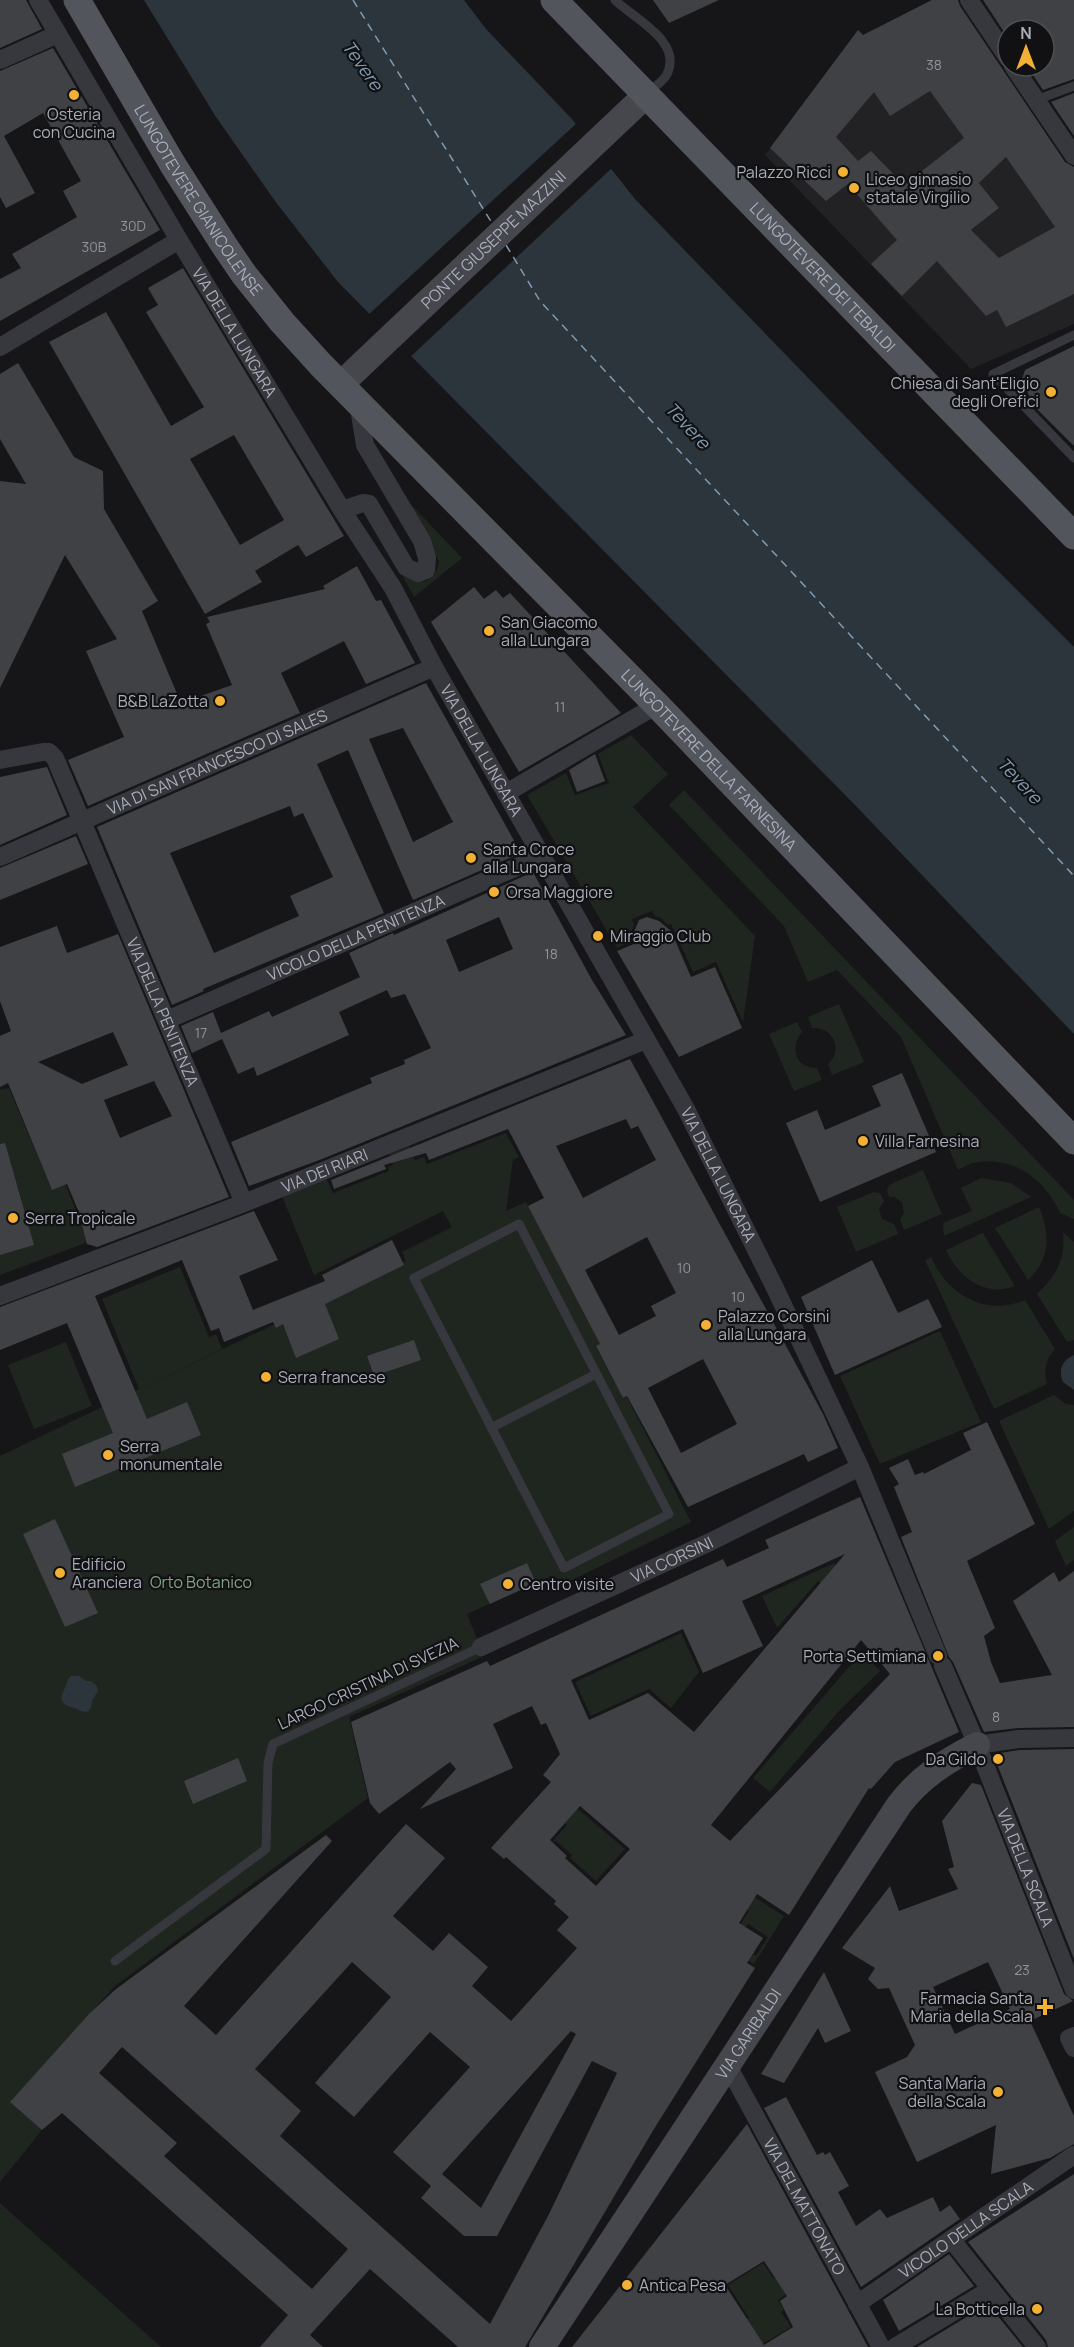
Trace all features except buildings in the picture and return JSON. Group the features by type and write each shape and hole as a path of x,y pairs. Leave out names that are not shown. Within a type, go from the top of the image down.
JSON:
{"main road":[{"name":"LUNGOTEVERE GIANICOLENSE","path":"77,0 173,165 243,273 282,322 349,392"},
{"name":"LUNGOTEVERE DEI TEBALDI","path":"554,0 1074,536"},
{"name":"LUNGOTEVERE DELLA FARNESINA","path":"349,392 657,705 1074,1142"}],"street":[{"name":"VIA DELLA LUNGARA","path":"38,0 179,240 358,534 376,580 397,617 434,667 686,1109 860,1467 940,1661"},
{"path":"969,0 996,40"},
{"path":"0,60 58,34"},
{"path":"1021,78 1074,156"},
{"name":"PONTE GIUSEPPE MAZZINI","path":"349,392 365,362 646,95"},
{"path":"0,347 179,240"},
{"path":"342,510 363,503 369,504 406,567 418,573 426,570 428,565 422,541 365,445 349,392"},
{"name":"VIA DI SAN FRANCESCO DI SALES","path":"0,857 434,667"},
{"path":"506,793 657,705"},
{"name":"VIA DELLA PENITENZA","path":"0,760 43,752 53,755 84,821 244,1203"},
{"name":"VICOLO DELLA PENITENZA","path":"167,1020 542,856"},
{"name":"VIA DEI RIARI","path":"0,1296 244,1203 646,1040"},
{"name":"VIA CORSINI","path":"481,1647 710,1542 860,1467"},
{"name":"VIA DELLA SCALA","path":"940,1661 977,1745 1074,1990"},
{"path":"977,1745 1035,1738 1074,1738"},
{"name":"VIA GARIBALDI","path":"542,2347 906,1795 936,1768 977,1745"},
{"path":"1074,2036 1070,2038 1074,2048"},
{"name":"VIA DEL MATTONATO","path":"728,2066 857,2304 873,2344"},
{"name":"VICOLO DELLA SCALA","path":"857,2304 1074,2155"},
{"path":"951,2239 1037,2347"},
{"path":"895,2347 991,2289"}],"lane":[{"path":"615,0 662,39 668,50 669,61 666,76 646,95"},
{"path":"1036,100 1074,87"},
{"path":"1074,335 993,374 1074,458"},
{"path":"519,1224 596,1374 669,1514 564,1568 414,1278 519,1224"},
{"path":"491,1428 596,1374"},
{"name":"LARGO CRISTINA DI SVEZIA","path":"115,1961 266,1849 268,1763 273,1744 481,1647"}],"shaded area":[{"name":"Liceo ginnasio statale Virgilio","path":"932,0 952,0 996,67 996,78 1003,78 1016,98 912,179 911,193 963,237 999,208 979,183 1006,157 1043,133 1074,180 1074,324 971,369 765,155 858,30 873,46 889,38 883,25"}],"green space":[{"path":"401,494 462,558 414,597 402,575 415,581 426,581 434,574 439,561"},
{"path":"631,735 668,774 633,807 755,936 743,1022 716,962 693,972 671,924 668,925 652,911 632,919 634,925 631,941 617,948 527,795 566,773 575,795 609,783 598,754"},
{"path":"684,790 1074,1200 1074,1219 1060,1213 1054,1201 1038,1181 1017,1168 993,1161 971,1164 958,1170 901,1037 837,970 808,982 784,926 669,805"},
{"path":"839,1004 864,1062 832,1075 828,1064 835,1052 834,1040 826,1031 812,1028 808,1017"},
{"path":"797,1022 802,1032 796,1044 797,1056 804,1065 817,1068 822,1080 794,1091 769,1034"},
{"path":"9,1088 51,1188 65,1183 88,1242 0,1275 0,1090"},
{"name":"Orto Botanico","path":"506,1133 519,1157 513,1160 506,1211 526,1202 600,1344 596,1347 623,1398 627,1397 691,1522 568,1582 551,1576 467,1614 484,1656 349,1717 368,1798 115,1986 11,2101 42,2130 0,2182 0,1456 406,1261 402,1252 452,1227 443,1211 314,1275 282,1196 326,1178 333,1193 389,1171 388,1167 393,1165 389,1154 409,1146 415,1160 424,1157 427,1164"},
{"path":"923,1170 942,1214 904,1230 900,1220 904,1213 902,1202 889,1197 887,1190 889,1185"},
{"path":"981,1178 1011,1183 1031,1197 944,1236 943,1223 972,1211 961,1188"},
{"path":"874,1192 880,1193 884,1201 879,1209 882,1219 894,1224 898,1234 856,1252 837,1207"},
{"path":"1039,1207 1047,1237 1046,1246 1041,1264 1028,1280 995,1228"},
{"path":"1063,1232 1074,1242 1074,1340 1067,1342 1037,1294 1050,1281 1061,1259"},
{"path":"983,1233 1015,1286 1004,1289 983,1287 965,1276 951,1260 946,1250"},
{"path":"931,1257 947,1282 969,1299 996,1306 1010,1305 1025,1300 1055,1349 1046,1365 1047,1384 994,1409 925,1260"},
{"path":"180,1267 209,1337 216,1334 222,1349 139,1389 102,1299"},
{"path":"940,1331 981,1422 880,1464 840,1376"},
{"path":"66,1342 92,1406 34,1429 8,1365"},
{"path":"1054,1395 1066,1404 1074,1405 1074,1511 1049,1529 999,1421"},
{"path":"1074,1527 1074,1560 1066,1566 1055,1541"},
{"path":"834,1563 855,1611 818,1581 777,1628 762,1596"},
{"path":"681,1633 699,1672 671,1708 649,1689 591,1716 575,1682"},
{"path":"862,1652 880,1671 838,1712 770,1792 753,1778"},
{"path":"551,1786 625,1849 596,1881 570,1858 572,1855 556,1841 552,1842 567,1825 539,1799"},
{"path":"734,1884 784,1916 754,1964 746,1959 750,1953 756,1956 768,1937 748,1924 744,1930 739,1926 749,1911 725,1897"},
{"path":"0,2203 161,2347 0,2347"},
{"path":"763,2263 773,2278 779,2275 790,2292 778,2300 784,2310 781,2312 791,2327 758,2347 733,2328 749,2318 728,2285"}],"water":[{"name":"Tevere","path":"144,0 464,0 486,29 571,118 635,199 902,475 1074,647 1074,1034 855,805 338,282 275,201 216,117"},
{"path":"1074,1355 1074,1390 1063,1382 1061,1370 1064,1363"},
{"path":"71,1676 79,1676 97,1686 98,1691 87,1712 63,1703 62,1696"}],"pier":[{"path":"578,122 614,166 408,359 366,317"}],"ferry route":[{"path":"353,0 492,223"},
{"path":"506,245 540,301 1074,876"}],"place":[{"name":"Osteria con Cucina","path":"74,95"},
{"name":"Palazzo Ricci","path":"843,172"},
{"name":"Liceo ginnasio statale Virgilio","path":"854,188"},
{"name":"Chiesa di Sant'Eligio degli Orefici","path":"1051,392"},
{"name":"San Giacomo alla Lungara","path":"489,631"},
{"name":"B&B LaZotta","path":"220,701"},
{"name":"Santa Croce alla Lungara","path":"471,858"},
{"name":"Orsa Maggiore","path":"494,892"},
{"name":"Miraggio Club","path":"598,936"},
{"name":"Villa Farnesina","path":"863,1141"},
{"name":"Serra Tropicale","path":"13,1218"},
{"name":"Palazzo Corsini alla Lungara","path":"706,1325"},
{"name":"Serra francese","path":"266,1377"},
{"name":"Serra monumentale","path":"108,1455"},
{"name":"Edificio Aranciera","path":"60,1573"},
{"name":"Centro visite","path":"508,1584"},
{"name":"Porta Settimiana","path":"938,1656"},
{"name":"Da Gildo","path":"998,1759"},
{"name":"Farmacia Santa Maria della Scala","path":"1045,2007"},
{"name":"Santa Maria della Scala","path":"998,2092"},
{"name":"Antica Pesa","path":"627,2285"},
{"name":"La Botticella","path":"1037,2309"}]}
